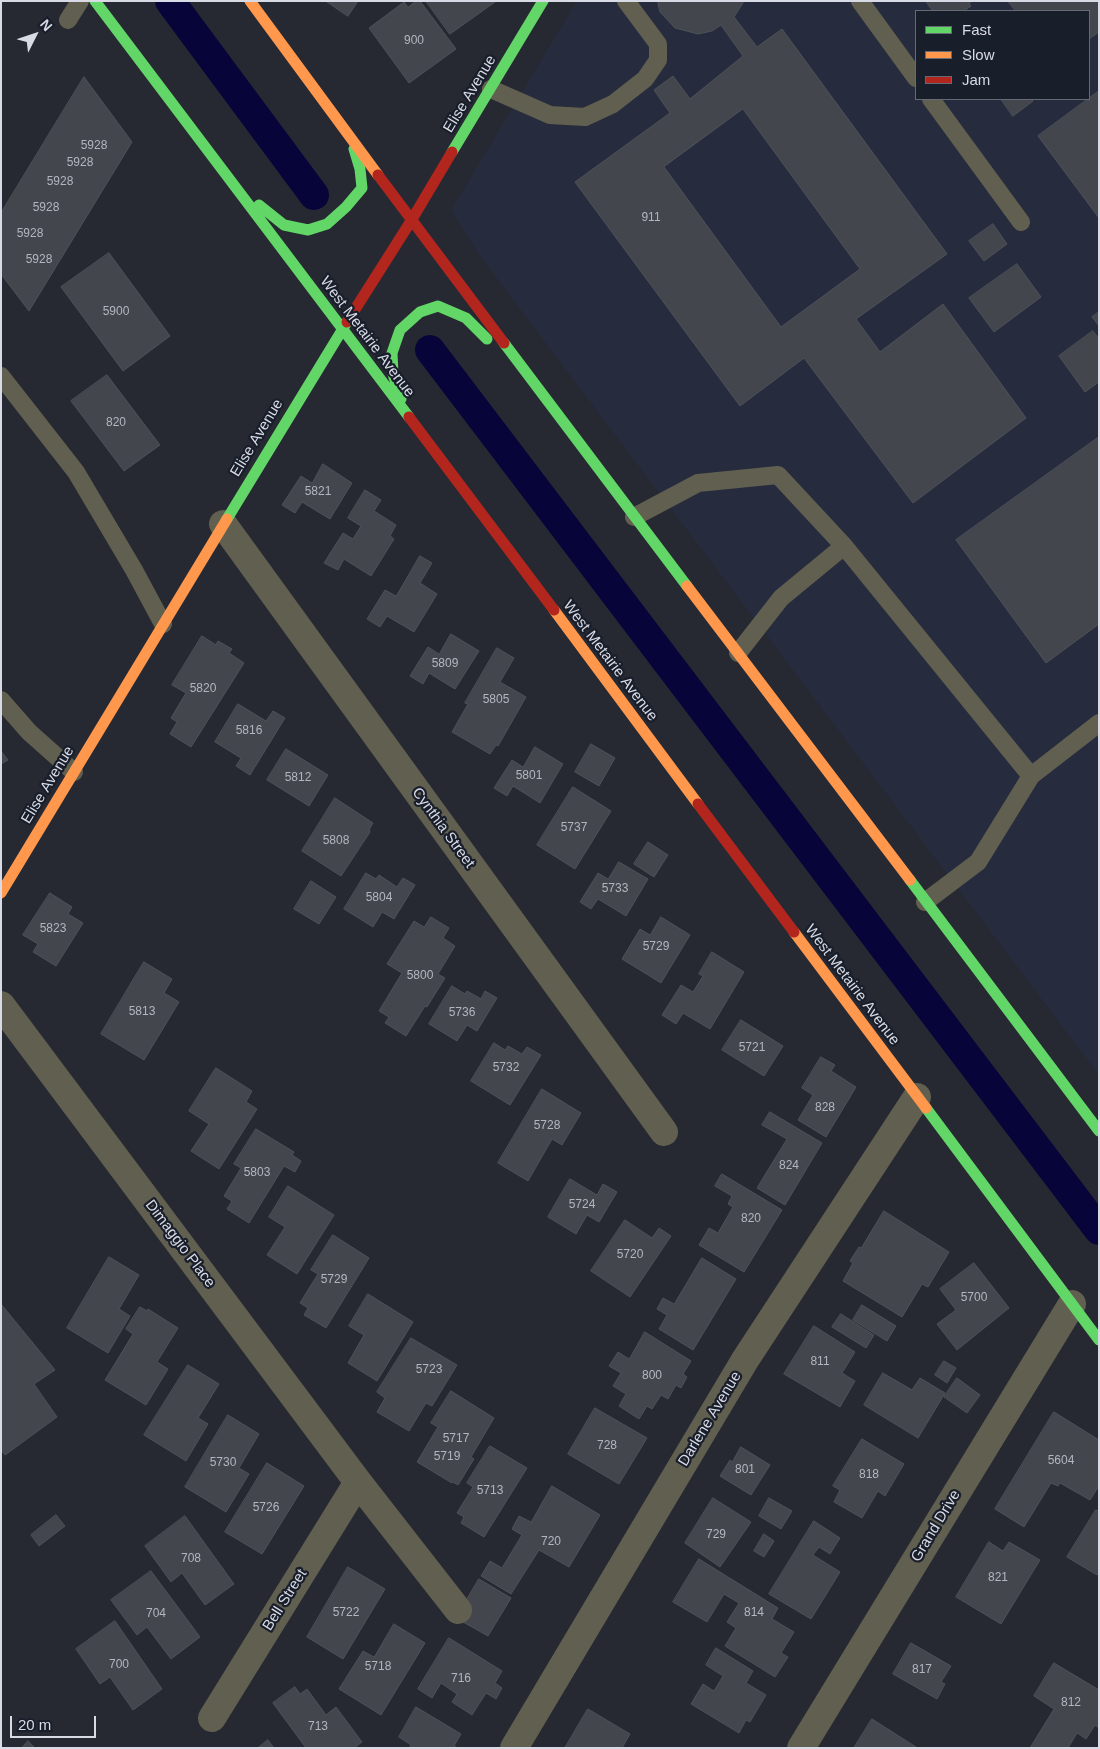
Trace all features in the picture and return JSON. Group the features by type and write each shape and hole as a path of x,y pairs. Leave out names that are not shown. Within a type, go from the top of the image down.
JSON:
{"main road":[{"name":"West Metairie Avenue","path":"95,1 1099,1340"},
{"path":"250,1 411,222 1099,1131"},
{"name":"Elise Avenue","path":"1,893 342,328 411,222 543,1"},
{"path":"233,183 284,225 308,230 327,224 346,207 362,188 360,169 351,139"},
{"path":"405,412 393,374 392,353 400,330 420,312 438,306 466,318 536,387"}],"street":[{"name":"Cynthia Street","path":"223,524 664,1132"},
{"name":"Dimaggio Place","path":"1,1005 358,1482 458,1610"},
{"name":"Darlene Avenue","path":"514,1748 746,1360 918,1097"},
{"name":"Grand Drive","path":"801,1748 1072,1304"},
{"name":"Bell Street","path":"212,1718 358,1482"}],"lane":[{"path":"68,20 80,1"},
{"path":"491,88 550,115 586,118 613,104 645,79 658,60 658,44 626,1"},
{"path":"860,1 915,77"},
{"path":"932,100 1022,222"},
{"path":"1,376 76,472 134,570 163,624"},
{"path":"634,517 698,483 778,475 844,546 1031,776"},
{"path":"738,653 781,598 844,546"},
{"path":"1,700 29,732 74,772"},
{"path":"926,902 978,862 1031,776 1099,723"}],"shaded area":[{"path":"577,1 1099,1 1099,1075 480,256 451,210"}],"building":[{"path":"326,1 358,1 348,16"},
{"path":"416,1 420,1 456,49 409,83 369,28 404,2 408,7"},
{"path":"426,1 495,1 495,2 450,34"},
{"path":"658,1 744,1 734,17 757,47 782,29 947,254 856,319 880,352 943,304 1026,418 913,503 804,358 740,406 575,182 670,113 654,90 673,76 690,99 743,56 721,25 712,31 698,34 675,28 660,12","holes":["743,109 860,269 781,327 664,167"]},
{"path":"926,1 971,1 969,4 971,6 965,10 932,10"},
{"path":"1008,1 1099,1 1099,32 1090,38 1090,10 1015,10"},
{"path":"84,77 132,142 29,311 1,274 1,213"},
{"path":"1099,91 1099,218 1038,136 1087,100 1090,100 1090,98"},
{"path":"1002,100 1033,101 1013,116"},
{"path":"993,224 1007,244 984,261 969,241"},
{"path":"109,253 170,336 123,371 61,287"},
{"path":"1017,264 1041,297 994,332 969,298"},
{"path":"1099,312 1099,326 1092,317"},
{"path":"1093,331 1099,339 1099,382 1085,392 1059,356"},
{"path":"107,375 160,445 124,471 71,401"},
{"path":"1099,437 1099,624 1046,663 956,540"},
{"path":"323,464 352,483 330,519 302,502 295,513 282,505 301,476 312,483"},
{"path":"365,490 381,500 374,511 396,525 390,536 394,539 371,576 344,559 338,570 324,563 343,533 353,539 361,526 348,518"},
{"path":"420,556 432,563 420,583 437,594 414,632 387,616 380,627 367,619 385,590 396,596"},
{"path":"451,634 479,651 455,689 429,673 423,684 410,676 428,647 439,654"},
{"path":"202,636 216,645 218,641 232,649 229,653 244,663 191,747 170,734 177,722 171,718 186,693 172,685"},
{"path":"497,648 514,658 500,682 526,697 498,746 496,745 490,754 452,732 468,704 465,703"},
{"path":"238,704 266,721 273,711 285,718 250,775 236,766 241,758 215,742"},
{"path":"591,744 615,758 599,786 575,772"},
{"path":"535,747 563,764 540,803 513,786 507,796 494,788 512,760 523,767"},
{"path":"286,749 328,775 309,806 267,780"},
{"path":"1,751 8,760 1,764"},
{"path":"573,787 611,811 575,869 537,845"},
{"path":"335,798 373,823 369,830 370,832 341,876 302,851"},
{"path":"648,842 668,855 654,877 634,864"},
{"path":"619,862 648,879 626,916 598,899 591,909 580,902 598,873 608,879"},
{"path":"366,873 376,879 379,875 397,887 403,878 415,885 394,919 382,912 373,927 344,909"},
{"path":"311,881 336,897 319,924 294,909"},
{"path":"50,893 72,907 68,914 83,923 56,966 33,952 38,944 23,935"},
{"path":"431,917 449,928 443,938 455,946 438,974 445,978 406,1036 385,1023 389,1017 379,1011 402,973 387,964 414,921 424,927"},
{"path":"661,917 690,935 661,983 622,959 640,929 650,935"},
{"path":"712,952 744,972 710,1029 683,1013 676,1024 662,1015 681,985 693,992 703,976 699,974"},
{"path":"144,962 172,979 164,993 179,1002 144,1060 101,1034"},
{"path":"452,986 465,994 467,991 481,999 485,991 497,998 477,1031 467,1025 457,1041 429,1024"},
{"path":"741,1020 783,1046 764,1076 722,1050"},
{"path":"494,1043 505,1050 508,1046 522,1054 527,1047 541,1055 510,1105 471,1081"},
{"path":"821,1057 835,1065 831,1071 856,1087 826,1137 798,1120 813,1095 802,1088"},
{"path":"216,1068 252,1091 246,1102 257,1109 219,1169 191,1151 209,1124 189,1111"},
{"path":"542,1089 581,1113 562,1145 552,1139 528,1181 498,1163"},
{"path":"770,1112 822,1143 785,1205 757,1188 787,1139 762,1125"},
{"path":"256,1129 294,1152 292,1155 301,1161 295,1172 284,1166 249,1223 227,1209 232,1201 224,1196 241,1168 234,1164"},
{"path":"722,1174 782,1210 744,1272 699,1245 709,1228 718,1233 733,1207 728,1204 732,1196 715,1186"},
{"path":"570,1179 597,1195 603,1184 617,1192 599,1222 587,1215 576,1234 548,1217"},
{"path":"288,1186 334,1215 297,1274 267,1255 285,1227 269,1217"},
{"path":"884,1211 949,1252 928,1287 922,1284 902,1317 843,1281 853,1263 850,1261 859,1247 861,1248"},
{"path":"625,1220 652,1238 659,1228 671,1236 630,1297 591,1271"},
{"path":"333,1235 369,1258 326,1328 304,1315 308,1308 300,1303 318,1274 311,1270"},
{"path":"109,1257 139,1275 119,1309 130,1316 108,1353 67,1328"},
{"path":"702,1258 736,1279 693,1350 659,1329 667,1315 657,1309 663,1298 674,1304"},
{"path":"974,1263 1009,1308 957,1350 937,1324 956,1310 940,1289"},
{"path":"368,1294 413,1322 377,1381 348,1363 364,1335 349,1326"},
{"path":"1,1304 55,1370 34,1384 57,1417 5,1455 1,1450"},
{"path":"862,1305 896,1326 887,1341 853,1320"},
{"path":"140,1307 147,1311 148,1309 178,1328 157,1362 168,1369 146,1405 105,1380 133,1334 126,1329"},
{"path":"841,1314 874,1335 866,1348 832,1327"},
{"path":"814,1326 855,1352 842,1373 855,1381 840,1407 784,1374"},
{"path":"645,1332 691,1361 683,1374 687,1377 681,1388 676,1385 668,1399 661,1395 652,1409 647,1406 639,1419 619,1406 626,1394 613,1386 621,1373 609,1366 618,1352 629,1359"},
{"path":"411,1338 457,1365 432,1406 426,1403 409,1431 377,1412 385,1398 377,1392"},
{"path":"944,1361 956,1368 947,1383 935,1375"},
{"path":"188,1365 219,1384 198,1418 208,1424 186,1461 144,1435"},
{"path":"883,1373 912,1390 920,1378 945,1393 918,1438 864,1405"},
{"path":"957,1378 980,1395 967,1413 944,1397"},
{"path":"451,1391 494,1418 471,1457 474,1459 458,1485 417,1462 438,1427 431,1423"},
{"path":"595,1408 647,1438 619,1484 568,1454"},
{"path":"1054,1412 1099,1440 1099,1486 1090,1500 1060,1483 1058,1486 1051,1483 1024,1527 995,1509"},
{"path":"228,1415 259,1434 239,1468 249,1474 226,1512 185,1487"},
{"path":"862,1439 904,1464 885,1496 878,1491 862,1518 834,1502 840,1490 833,1486"},
{"path":"490,1446 527,1468 484,1537 461,1523 464,1517 457,1513 473,1487 467,1483"},
{"path":"741,1447 770,1465 751,1495 720,1476 730,1460 732,1462"},
{"path":"267,1463 304,1486 262,1554 225,1532"},
{"path":"552,1486 600,1515 569,1567 539,1550 511,1594 481,1576 490,1561 502,1568 522,1535 512,1529 519,1516 531,1522"},
{"path":"713,1498 751,1522 720,1567 685,1543"},
{"path":"769,1498 792,1511 781,1529 759,1516"},
{"path":"1096,1510 1099,1511 1099,1571 1097,1575 1067,1557"},
{"path":"56,1515 65,1526 39,1546 31,1535"},
{"path":"185,1516 234,1584 205,1605 182,1573 171,1582 145,1546"},
{"path":"814,1521 840,1538 830,1554 819,1547 813,1555 840,1572 811,1619 769,1594"},
{"path":"764,1534 774,1541 764,1557 754,1551"},
{"path":"989,1542 1003,1551 1009,1542 1040,1560 1001,1624 956,1597"},
{"path":"699,1559 778,1608 772,1619 794,1632 781,1653 788,1657 775,1677 725,1646 736,1628 727,1622 739,1603 724,1594 707,1622 673,1602"},
{"path":"348,1567 385,1589 343,1659 307,1637"},
{"path":"151,1571 200,1637 171,1659 147,1627 137,1635 111,1600"},
{"path":"479,1579 511,1598 488,1636 456,1618"},
{"path":"115,1621 162,1689 133,1710 110,1677 100,1684 76,1649"},
{"path":"394,1624 425,1643 381,1715 339,1689 363,1651 374,1657"},
{"path":"449,1638 502,1671 495,1683 502,1688 496,1699 486,1693 472,1715 452,1702 457,1694 441,1683 432,1698 418,1689"},
{"path":"911,1643 951,1666 941,1682 945,1684 937,1699 893,1674"},
{"path":"716,1648 753,1671 746,1683 766,1695 750,1722 746,1720 739,1733 691,1704 703,1684 714,1691 723,1676 706,1665"},
{"path":"1054,1663 1099,1690 1099,1728 1095,1725 1086,1739 1077,1733 1068,1748 1030,1748 1054,1709 1034,1696"},
{"path":"295,1687 300,1694 307,1689 326,1715 336,1707 362,1742 354,1748 306,1748 273,1703"},
{"path":"416,1707 461,1734 454,1746 458,1748 409,1748 411,1745 399,1737"},
{"path":"588,1709 630,1734 622,1748 565,1748"},
{"path":"872,1719 916,1747 854,1748"},
{"path":"268,1740 274,1748 258,1748"},
{"path":"28,1741 35,1748 22,1748"}],"waterway":[{"path":"170,1 314,195"},
{"path":"430,350 1099,1230"}],"traffic: fast":[{"path":"95,1 409,417"},
{"path":"452,152 543,1"},
{"path":"259,205 284,225 308,230 327,224 346,207 362,188 360,169 354,149"},
{"path":"401,399 393,374 392,353 400,330 420,312 438,306 466,318 487,339"},
{"path":"227,519 347,322"},
{"path":"504,343 687,586"},
{"path":"910,880 1099,1131"},
{"path":"926,1108 1099,1340"}],"traffic: slow":[{"path":"250,1 378,175"},
{"path":"1,893 227,519"},
{"path":"687,586 910,880"},
{"path":"554,610 698,804"},
{"path":"794,932 926,1108"}],"traffic: jam":[{"path":"347,322 452,152"},
{"path":"378,175 504,343"},
{"path":"409,417 554,610"},
{"path":"698,804 794,932"}]}
